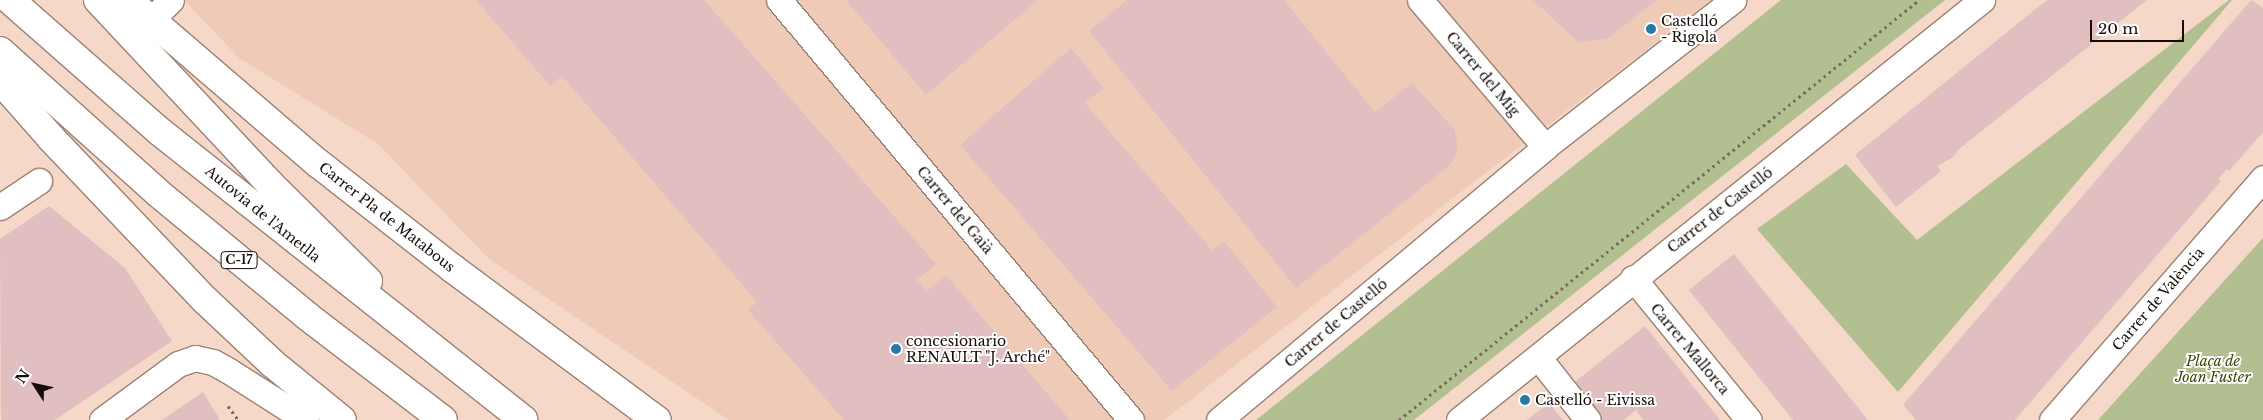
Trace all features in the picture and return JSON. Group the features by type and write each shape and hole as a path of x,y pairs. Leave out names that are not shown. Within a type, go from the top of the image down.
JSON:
{"main road":[{"name":"Autovia de l'Ametlla","path":"10,0 159,131 523,420"},
{"path":"98,0 270,184 361,272 417,337"},
{"name":"Carrer Pla de Matabous","path":"128,0 345,184 657,420"},
{"name":"C-17","path":"0,51 158,193 307,316 443,420"},
{"path":"0,80 51,138 204,300 342,420"}],"street":[{"path":"151,20 171,0"},
{"name":"Carrer del Gaià","path":"779,0 1131,420"},
{"name":"Carrer del Mig","path":"1420,0 1546,147"},
{"name":"Carrer de Castelló","path":"1219,420 1546,147 1732,0"},
{"name":"Carrer de Castelló","path":"1458,420 1982,0"},
{"name":"Carrer de València","path":"2052,420 2263,178"},
{"path":"0,206 39,181"},
{"name":"Carrer Mallorca","path":"1633,278 1749,420"},
{"path":"1538,357 1588,420"},
{"path":"102,420 178,364 195,358 213,362 229,370 306,420"}],"path":[{"path":"1399,420 1919,0"}],"shaded area":[{"path":"184,0 1711,0 1164,420 729,420 489,259 378,144 239,58"}],"green space":[{"path":"1781,0 1945,0 1414,420 1256,420"},
{"path":"2229,0 2232,0 1898,392 1757,229 1846,164 1917,240"},
{"name":"Plaça de Joan Fuster","path":"2263,238 2263,420 2098,420"}],"building":[{"path":"476,0 704,0 936,264 917,280 927,291 946,275 1070,420 844,420 748,310 757,302 562,76 550,86"},
{"path":"846,0 1038,0 926,95"},
{"path":"1127,0 1284,0 1375,112 1412,83 1454,129 1458,146 1455,158 1449,166 1296,288 1089,31"},
{"path":"1533,0 1657,0 1608,38 1579,43"},
{"path":"2047,0 2147,0 1959,149 1952,158 1937,166 1941,171 1896,207 1855,155"},
{"path":"2251,0 2263,8 2263,132 2229,171 2227,169 2218,179 2221,181 2015,420 1916,420 1903,405"},
{"path":"1071,48 1104,88 1085,103 1212,250 1224,241 1277,307 1172,391 960,145"},
{"path":"49,206 125,268 172,341 55,420 1,420 0,239"},
{"path":"1734,254 1868,420 1793,420 1689,290"},
{"path":"1645,326 1720,420 1643,420 1636,410 1624,420 1599,420 1571,385"},
{"path":"203,392 220,420 162,420"},
{"path":"1549,403 1563,420 1527,420"}],"place":[{"name":"Castelló - Rigola","path":"1651,29"},
{"name":"concesionario RENAULT \"J. Arché\"","path":"896,349"},
{"name":"Castelló - Eivissa","path":"1525,400"}]}
